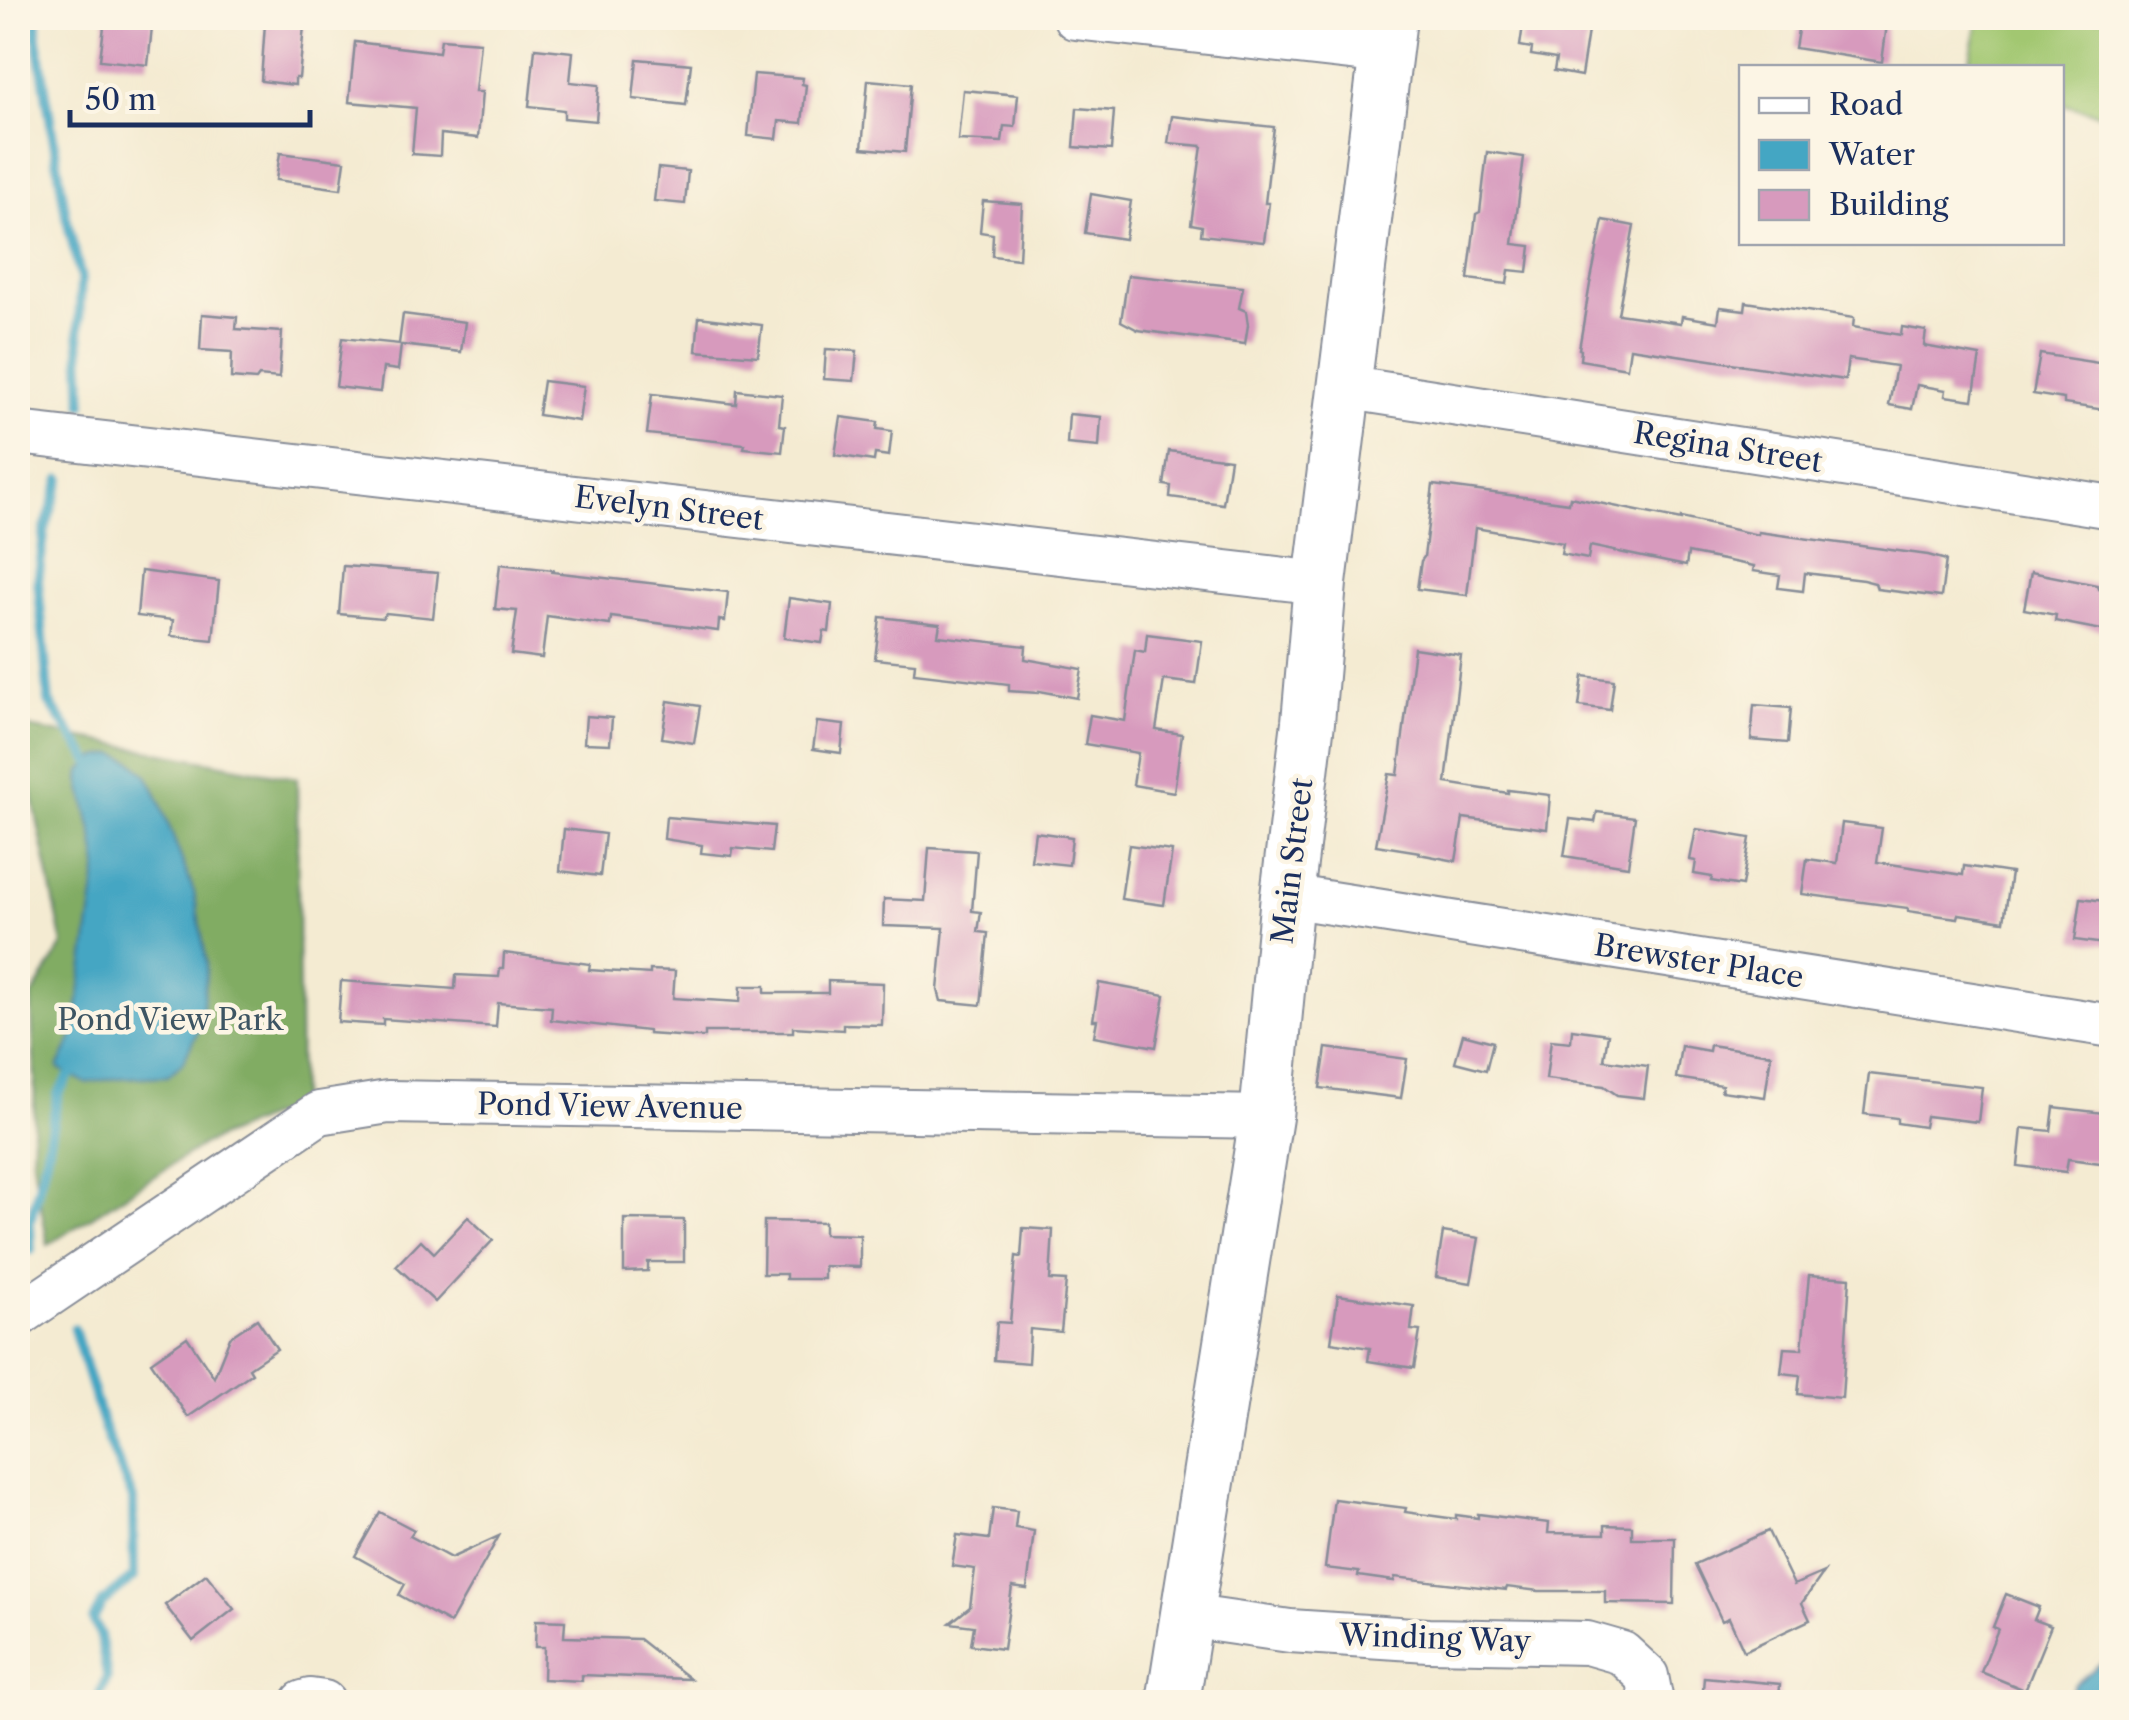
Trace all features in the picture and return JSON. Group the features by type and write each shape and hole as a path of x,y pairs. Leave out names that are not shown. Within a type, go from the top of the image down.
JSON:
{"main road":[{"name":"Main Street","path":"1174,1702 1266,1117 1320,583 1388,35"}],"street":[{"path":"1075,18 1388,35"},
{"name":"Regina Street","path":"1344,387 2112,508"},
{"name":"Evelyn Street","path":"18,433 1320,583"},
{"name":"Brewster Place","path":"1287,896 2112,1026"},
{"name":"Pond View Avenue","path":"18,1316 320,1112 388,1102 1266,1117"},
{"name":"Winding Way","path":"1186,1616 1309,1632 1428,1640 1588,1643 1622,1653 1647,1676 1652,1702"},
{"path":"304,1702 324,1702"}],"green space":[{"path":"1979,18 2111,18 2111,117 2064,105 2064,65 1968,65"},
{"name":"Pond View Park","path":"18,726 297,778 300,1104 204,1144 48,1245 32,1159 35,1079 31,998 63,945"}],"water":[{"path":"115,754 132,761 146,774 156,792 194,892 207,964 201,1024 183,1062 168,1076 86,1083 58,1068 74,1035 98,866 80,780 81,771 97,757"},
{"path":"2111,1655 2111,1702 2066,1702 2075,1684"}],"building":[{"path":"105,18 153,18 148,65 100,60"},
{"path":"1524,18 1590,18 1581,76 1554,71 1556,59 1531,55 1532,48 1520,46"},
{"path":"1800,18 1845,18 1887,24 1882,62 1795,48"},
{"path":"265,23 304,26 295,85 261,81"},
{"path":"441,39 480,42 475,92 482,92 478,138 441,134 440,156 412,154 416,108 349,102 355,42 439,52"},
{"path":"535,48 573,52 570,82 599,85 596,121 564,118 564,110 529,106"},
{"path":"637,59 691,64 686,105 633,99"},
{"path":"754,74 803,78 802,84 806,85 802,123 779,121 777,139 748,136"},
{"path":"868,80 911,84 905,152 862,148"},
{"path":"963,90 1018,95 1015,127 1004,126 1002,142 958,140"},
{"path":"1077,108 1114,111 1111,150 1074,147"},
{"path":"1172,116 1274,127 1264,242 1201,235 1202,226 1191,224 1202,146 1168,143"},
{"path":"1487,152 1524,157 1513,244 1531,246 1528,272 1509,270 1507,284 1468,279"},
{"path":"280,153 345,161 341,189 276,180"},
{"path":"658,168 688,171 685,204 654,201"},
{"path":"1091,194 1131,201 1125,239 1085,233"},
{"path":"983,201 1022,204 1019,259 992,256 993,234 980,232"},
{"path":"1603,220 1634,226 1618,314 1681,323 1682,316 1718,322 1720,307 1745,310 1746,302 1854,318 1853,327 1901,335 1902,327 1926,331 1924,346 1980,356 1973,400 1945,396 1946,390 1917,385 1912,409 1889,405 1896,366 1848,359 1845,380 1630,348 1627,368 1580,360"},
{"path":"1128,275 1243,287 1239,308 1246,311 1245,344 1138,330 1121,321"},
{"path":"202,314 237,317 236,329 282,332 279,378 231,378 232,352 200,350"},
{"path":"403,314 465,322 461,352 401,345 398,370 383,368 380,392 336,387 342,338 399,344"},
{"path":"699,317 762,325 758,356 696,351"},
{"path":"826,349 857,351 854,381 824,379"},
{"path":"2040,354 2105,364 2104,371 2112,373 2112,411 2064,404 2064,399 2033,394"},
{"path":"543,381 584,386 579,421 538,415"},
{"path":"737,390 782,395 782,452 744,448 745,444 647,434 652,394 736,404"},
{"path":"1069,414 1101,417 1099,447 1067,444"},
{"path":"841,417 878,422 877,429 892,431 889,456 875,454 874,461 835,455"},
{"path":"1169,451 1230,459 1223,504 1170,497 1171,486 1164,485"},
{"path":"1433,485 1569,503 1570,497 1758,535 1928,555 1946,560 1941,597 1877,589 1875,583 1863,580 1805,573 1803,591 1778,588 1780,575 1753,571 1754,566 1688,553 1686,566 1590,546 1588,559 1561,554 1563,543 1475,528 1467,595 1417,589"},
{"path":"500,564 728,592 725,621 719,620 718,631 611,617 610,625 547,616 542,658 511,654 517,611 495,609"},
{"path":"343,566 438,573 433,618 339,614"},
{"path":"141,571 219,581 213,640 171,636 173,620 137,616"},
{"path":"2031,572 2097,585 2098,589 2112,592 2112,632 2055,621 2056,615 2024,609"},
{"path":"789,598 832,604 829,632 824,631 822,643 784,638"},
{"path":"880,617 940,624 938,636 1026,646 1025,659 1082,669 1077,698 1039,691 1009,691 1009,684 914,673 915,663 875,659"},
{"path":"1147,634 1202,641 1196,684 1164,680 1156,730 1182,734 1174,792 1133,785 1138,753 1085,744 1090,715 1125,721 1135,650 1145,652"},
{"path":"1414,648 1461,655 1446,783 1550,795 1547,829 1463,818 1456,861 1376,845 1389,774 1398,775"},
{"path":"1583,676 1614,680 1610,710 1579,706"},
{"path":"668,701 700,706 694,743 662,738"},
{"path":"1754,705 1791,708 1788,743 1751,740"},
{"path":"586,716 612,718 610,744 584,743"},
{"path":"817,722 844,725 841,753 813,749"},
{"path":"1597,812 1635,817 1628,866 1564,856 1570,819 1595,822"},
{"path":"666,817 774,826 771,852 733,848 732,856 701,853 702,845 664,839"},
{"path":"1842,823 1882,828 1877,862 1963,875 1964,866 2011,873 2004,921 1959,914 1958,918 1942,916 1802,894 1807,859 1837,863"},
{"path":"564,829 605,834 600,876 560,871"},
{"path":"1696,829 1750,838 1742,886 1694,874 1696,861 1690,860"},
{"path":"1035,832 1072,837 1069,865 1031,861"},
{"path":"1129,845 1172,851 1164,905 1121,899"},
{"path":"929,848 977,851 972,911 981,912 978,932 988,933 981,1005 941,1001 938,990 944,928 883,926 884,899 925,901"},
{"path":"2081,898 2112,902 2112,945 2075,940"},
{"path":"504,953 590,964 589,970 650,974 650,970 675,971 673,998 740,1002 741,986 765,986 765,993 828,993 828,981 883,983 882,1025 843,1024 843,1030 793,1027 793,1032 705,1032 705,1037 693,1037 551,1020 552,1007 498,1003 496,1027 383,1019 383,1025 338,1022 341,981 455,989 456,975 499,977"},
{"path":"1099,983 1165,995 1156,1047 1094,1036"},
{"path":"1572,1029 1608,1034 1604,1060 1648,1066 1644,1098 1617,1095 1604,1086 1546,1079 1551,1040 1571,1042"},
{"path":"1463,1034 1493,1042 1486,1070 1455,1062"},
{"path":"1710,1045 1771,1054 1765,1097 1721,1091 1722,1085 1676,1078 1681,1046 1709,1051"},
{"path":"1326,1048 1407,1059 1401,1098 1320,1088"},
{"path":"1869,1074 1982,1087 1978,1122 1926,1116 1924,1127 1897,1123 1897,1118 1864,1114"},
{"path":"2054,1107 2112,1114 2109,1164 2068,1159 2066,1172 2018,1166 2022,1128 2051,1131"},
{"path":"468,1217 493,1240 435,1302 396,1266 421,1240 434,1253"},
{"path":"624,1219 684,1220 684,1262 648,1262 648,1271 624,1272"},
{"path":"764,1221 824,1222 824,1234 860,1235 860,1267 824,1266 824,1279 786,1279 786,1274 763,1274"},
{"path":"1023,1228 1053,1230 1050,1280 1066,1281 1061,1332 1030,1329 1028,1363 994,1360 997,1322 1010,1323 1016,1256 1021,1257"},
{"path":"1443,1232 1479,1238 1471,1283 1436,1277"},
{"path":"1809,1275 1850,1278 1842,1398 1798,1394 1800,1375 1781,1373 1784,1348 1802,1349"},
{"path":"1338,1295 1414,1306 1411,1330 1420,1331 1414,1368 1368,1361 1370,1348 1331,1342"},
{"path":"257,1319 277,1349 249,1368 252,1373 188,1417 151,1362 187,1337 214,1377 230,1337"},
{"path":"1334,1499 1456,1519 1456,1515 1478,1518 1478,1514 1549,1523 1548,1533 1605,1534 1605,1525 1632,1526 1632,1538 1675,1538 1674,1604 1605,1603 1605,1591 1507,1587 1506,1590 1395,1577 1394,1581 1325,1568"},
{"path":"993,1508 1017,1511 1015,1528 1034,1531 1027,1589 1012,1587 1003,1649 971,1645 974,1626 950,1623 970,1607 975,1569 952,1566 957,1535 989,1539"},
{"path":"380,1512 414,1530 410,1536 451,1558 499,1536 450,1623 399,1595 405,1584 355,1556"},
{"path":"1768,1531 1794,1585 1824,1572 1802,1603 1810,1620 1744,1651 1729,1618 1722,1621 1695,1564"},
{"path":"206,1574 234,1609 193,1641 165,1605"},
{"path":"2006,1594 2039,1607 2034,1620 2051,1626 2025,1690 1981,1672 1998,1629 1993,1627"},
{"path":"536,1620 565,1621 564,1637 639,1639 690,1679 582,1675 582,1681 543,1679 544,1647 535,1647"},
{"path":"1704,1677 1780,1684 1779,1702 1702,1702"}],"waterway":[{"path":"37,18 66,216 81,278 83,404"},
{"path":"61,479 45,529 38,581 49,702 96,770"},
{"path":"31,1250 30,1222 58,1094 79,1065"},
{"path":"74,1329 104,1428 133,1499 134,1577 102,1603 93,1620 100,1634 107,1677 97,1702"}]}
